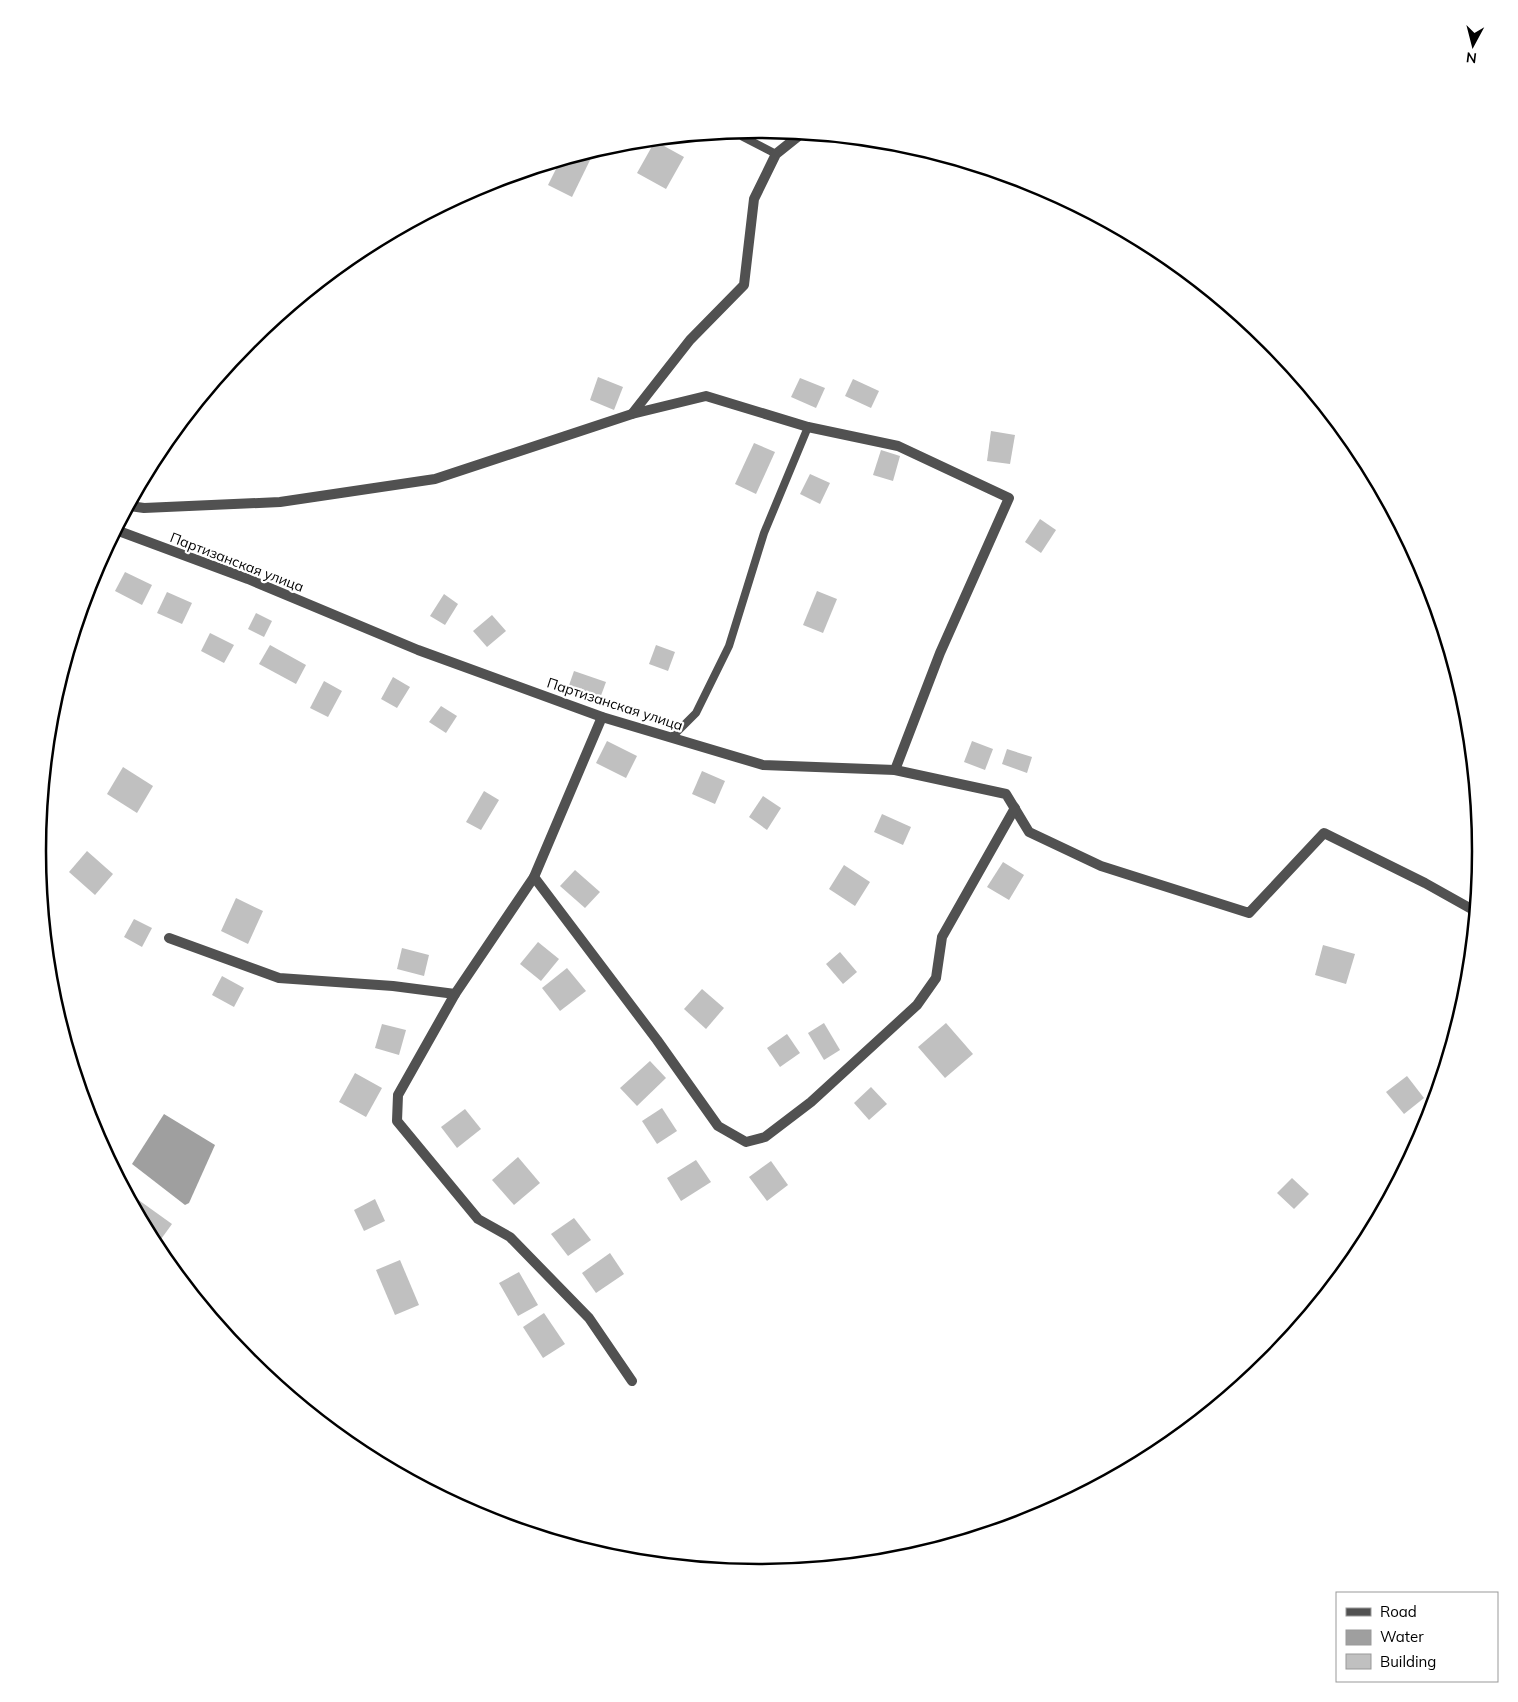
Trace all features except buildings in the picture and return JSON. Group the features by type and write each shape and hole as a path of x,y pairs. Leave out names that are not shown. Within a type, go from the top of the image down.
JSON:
{"street":[{"path":"632,414 690,340 744,285 754,199 776,154 794,139"},
{"path":"136,507 280,502 435,479 632,414 706,396 808,427 898,446 1008,498 940,653 895,770"},
{"name":"Партизанская улица","path":"122,532 248,578 418,650 602,717 763,765 895,770 1006,794 1029,832 1101,866 1249,913 1324,833 1425,883 1469,908"},
{"path":"602,717 534,877 456,994 398,1095 396,1121 478,1219 510,1238 589,1318 632,1381"},
{"path":"534,877 718,1126 746,1142 765,1137 811,1102 917,1005 936,978 942,937 1015,808"},
{"path":"168,938 279,978 393,986 456,994"}],"lane":[{"path":"746,139 776,154"},
{"path":"672,737 696,713 729,646 764,533 808,427"}],"water":[{"path":"164,1114 215,1145 189,1203 185,1205 132,1164"}]}
